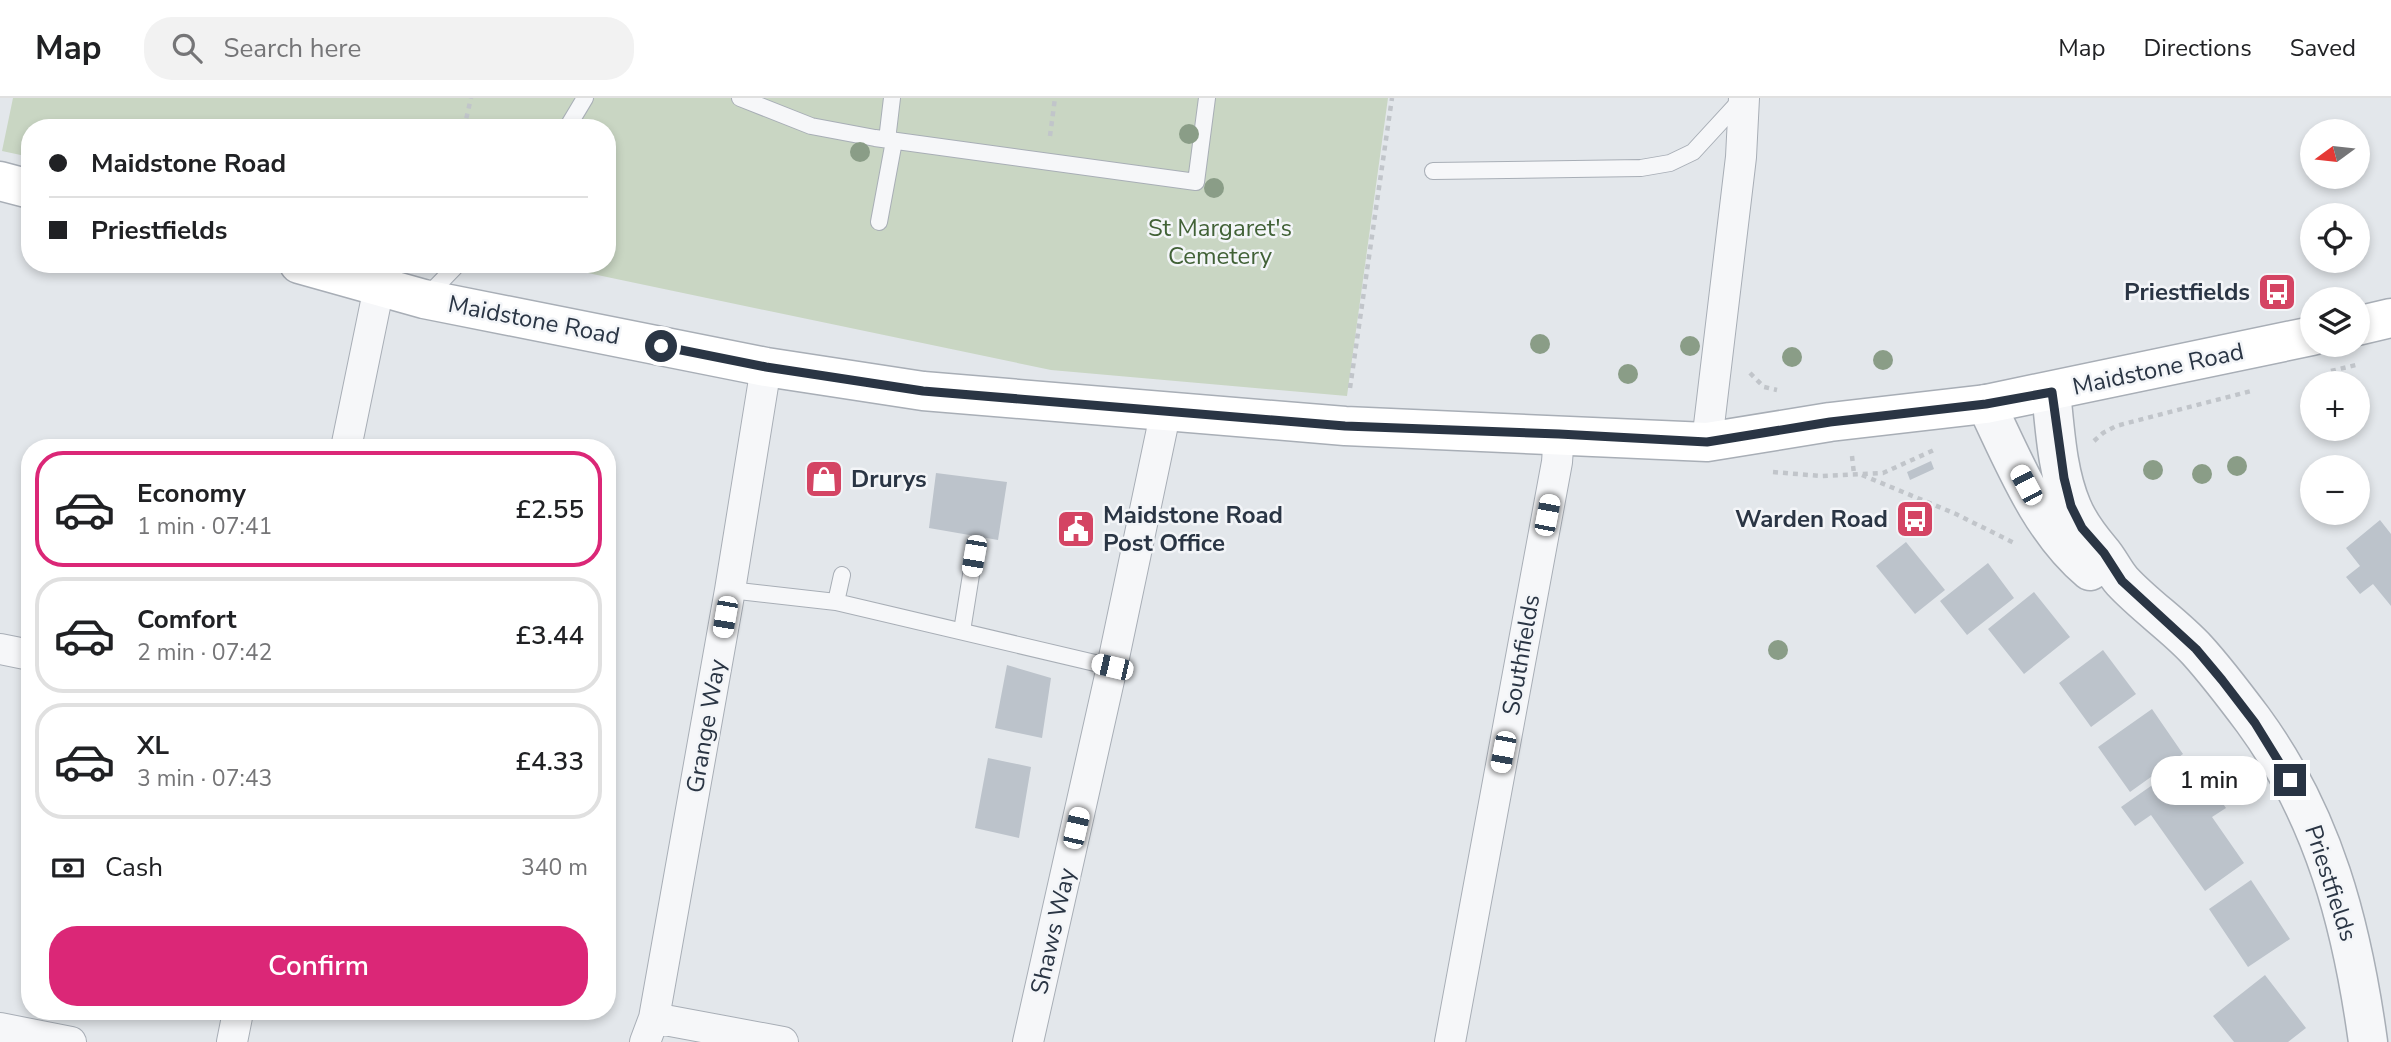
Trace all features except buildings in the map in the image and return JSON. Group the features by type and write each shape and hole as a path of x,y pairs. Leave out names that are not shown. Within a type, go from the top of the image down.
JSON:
{"main road":[{"path":"0,181 21,187"},
{"name":"Maidstone Road","path":"330,273 425,299 766,367 923,391 1345,426 1707,442 1830,422 1986,404 2300,339"},
{"path":"2370,323 2391,318"}],"street":[{"path":"1707,442 1741,157 1744,98"},
{"path":"348,439 379,287"},
{"name":"Grange Way","path":"649,1030 730,590 766,367"},
{"name":"Priestfields","path":"2052,392 2060,458 2071,506 2087,534 2104,553 2122,581 2196,649 2222,680 2277,756 2304,803 2330,866 2346,917 2368,1042"},
{"name":"Priestfields","path":"1986,404 2026,485 2059,539 2080,563 2096,576 2122,581"},
{"name":"Shaws Way","path":"1028,1042 1166,410"},
{"name":"Southfields","path":"1450,1042 1557,462 1559,434"},
{"path":"0,649 21,653"},
{"path":"0,1028 71,1042"},
{"path":"649,1030 783,1042"}],"lane":[{"path":"572,119 585,98"},
{"path":"740,98 811,125 891,140 1196,182 1207,98"},
{"path":"879,222 891,140 892,98"},
{"path":"1433,172 1641,168 1670,163 1693,152 1738,103 1738,98"},
{"path":"425,299 450,273"},
{"path":"962,631 974,556"},
{"path":"836,602 842,575"},
{"path":"730,590 836,602 1112,667"}],"path":[{"path":"466,119 471,98"},
{"path":"1047,162 1055,98"},
{"path":"1345,426 1392,98"},
{"path":"2332,371 2366,363"},
{"path":"1748,368 1764,387 1788,390"},
{"path":"2093,443 2116,426 2264,387"},
{"path":"1772,472 1821,476 1885,472 1939,448"},
{"path":"1861,474 1956,514 2020,546"}],"green space":[{"name":"St Margaret's Cemetery","path":"13,98 1388,98 1347,396 1051,370 588,273 616,273 616,119 21,119 21,155 2,151"}],"place":[{"name":"Priestfields","path":"2277,292"},
{"name":"Drurys","path":"824,479"},
{"name":"Warden Road","path":"1915,519"},
{"name":"Maidstone Road Post Office","path":"1076,529"}],"route":[{"path":"661,346 766,367 923,391 1345,426 1707,442 1830,422 1986,404 2052,392 2064,478 2071,506 2082,528 2104,553 2122,581 2196,649 2222,680 2255,723 2290,780"}]}
